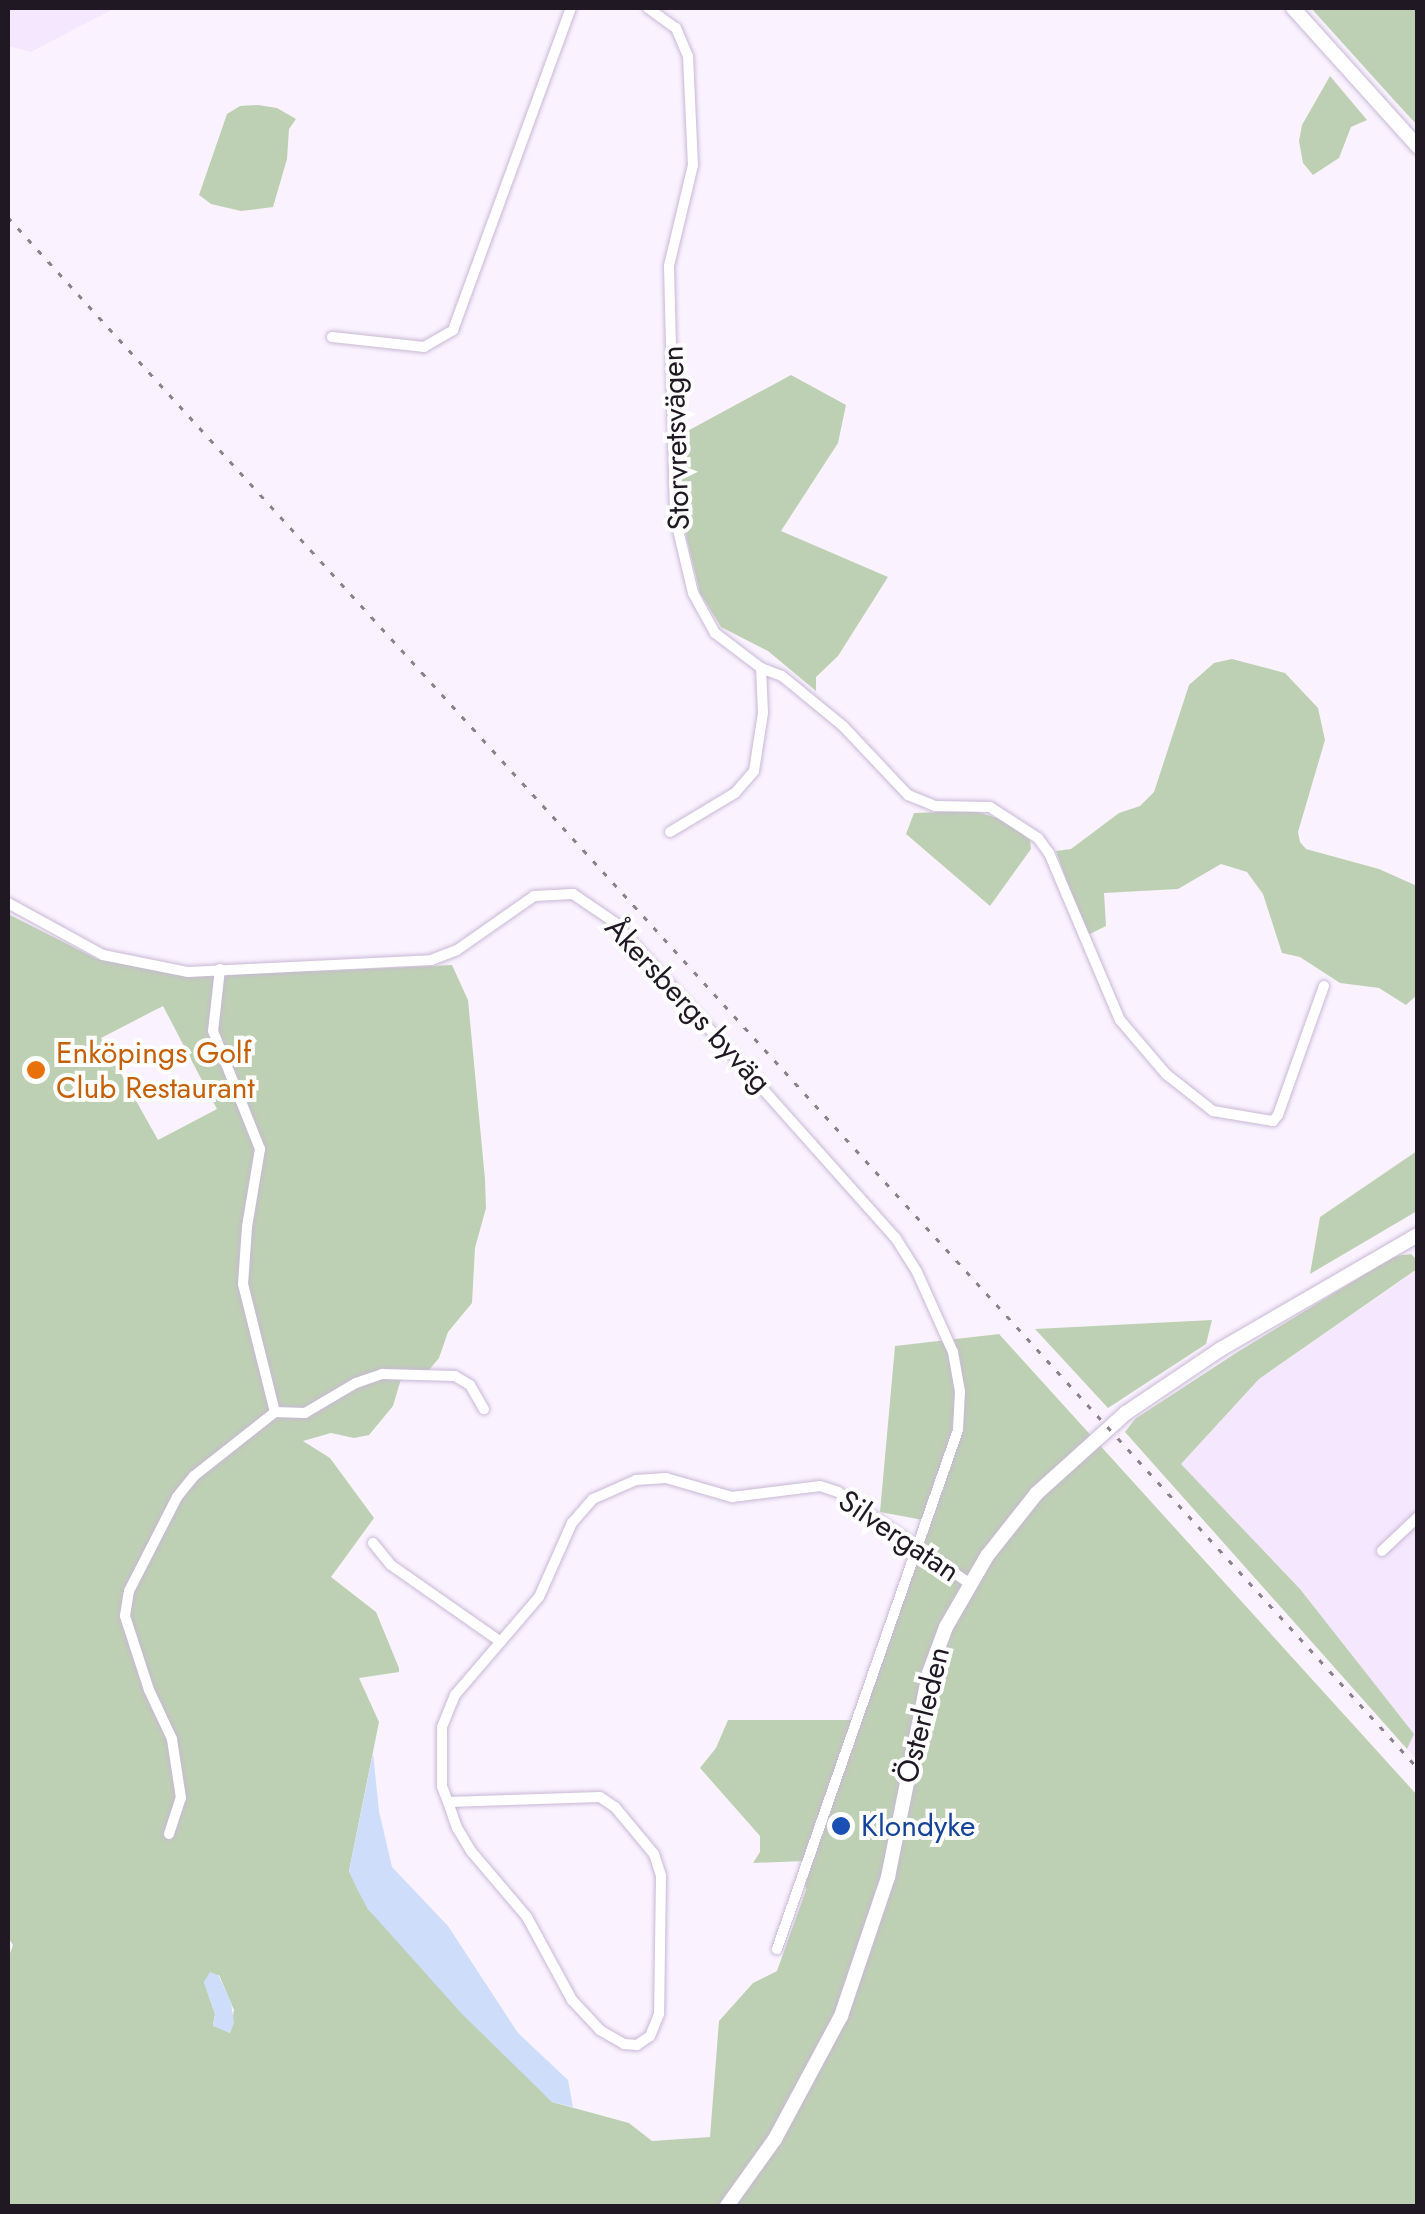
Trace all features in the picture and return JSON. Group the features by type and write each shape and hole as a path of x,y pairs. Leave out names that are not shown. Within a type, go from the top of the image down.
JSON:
{"street":[{"path":"332,337 424,347 453,330 571,8"},
{"name":"Storvretsvägen","path":"648,8 676,28 684,42 692,112 691,185 669,266 680,548 703,615 716,633 760,668 782,676 844,726 908,796 935,806 990,808 1038,838 1049,853 1120,1020 1166,1074 1213,1111 1273,1121 1324,986"},
{"path":"1293,8 1418,147"},
{"path":"670,832 736,793 754,771 763,713 760,668"},
{"name":"Åkersbergs byväg","path":"8,903 103,955 188,972 430,960 457,950 534,896 573,894 598,908 881,1219 917,1272 953,1352 960,1391 949,1463 777,1949"},
{"path":"220,970 213,1031 260,1149 247,1227 243,1284 274,1412"},
{"name":"Österleden","path":"727,2206 775,2139 842,2016 888,1877 930,1673 968,1583 1037,1493 1126,1413 1220,1349 1417,1236"},
{"path":"168,1834 181,1798 172,1739 149,1690 126,1616 129,1591 177,1497 194,1476 274,1412 306,1413 356,1383 382,1374 455,1376 470,1385 484,1409"},
{"name":"Silvergatan","path":"448,1802 590,1796 615,1807 654,1854 661,1876 659,2014 646,2040 624,2044 600,2030 581,2012 527,1916 471,1851 448,1802 439,1759 442,1727 464,1679 539,1598 581,1512 606,1490 636,1480 666,1478 732,1498 804,1484 820,1486 838,1492 968,1583"},
{"path":"1382,1551 1418,1517"},
{"path":"374,1542 391,1565 500,1642"}],"shaded area":[{"path":"8,8 115,8 31,52 8,46"},
{"path":"1417,1270 1417,1760 1407,1749 1413,1734 1300,1589 1181,1464 1259,1379"}],"green space":[{"path":"1311,8 1417,8 1417,125 1394,100"},
{"path":"1330,76 1367,120 1351,127 1339,158 1313,175 1303,163 1299,141 1302,125"},
{"path":"240,106 277,108 296,119 289,129 287,159 273,207 241,211 211,204 199,195 227,114"},
{"path":"791,375 846,405 838,443 781,531 888,577 838,656 816,677 816,691 768,651 721,627 700,593 682,519 682,434"},
{"path":"1232,659 1285,673 1318,708 1325,740 1298,832 1300,842 1306,849 1379,869 1417,886 1417,995 1406,1005 1379,988 1340,983 1300,957 1282,953 1263,894 1247,872 1221,864 1178,889 1104,893 1106,926 1086,936 1056,851 1071,849 1119,813 1140,806 1154,792 1189,685 1214,663"},
{"path":"974,811 1004,820 1030,840 1031,849 990,906 906,834 914,813"},
{"path":"8,914 97,959 155,970 322,971 452,965 468,1000 485,1179 486,1208 475,1248 472,1303 448,1332 439,1358 429,1370 364,1375 401,1379 393,1406 369,1435 354,1438 331,1433 303,1441 330,1458 374,1518 331,1577 376,1612 399,1668 399,1672 359,1678 379,1722 349,1871 368,1909 552,2102 629,2123 652,2141 710,2137 719,2021 753,1983 777,1971 806,1890 803,1861 753,1863 760,1852 760,1836 700,1768 716,1748 728,1720 851,1720 923,1520 880,1512 895,1346 999,1334 1417,1795 1417,2206 8,2206 8,1959 13,1945 8,1937","holes":["163,1006 217,1109 158,1140 101,1038","219,1975 234,2010 230,2033 213,2025 215,2014 204,1982"]},
{"path":"1417,1151 1417,1211 1310,1274 1320,1217"},
{"path":"1411,1254 1417,1260 1417,1269 1259,1379 1181,1464 1300,1589 1414,1734 1407,1749 1125,1432 1135,1419 1236,1353 1395,1256"},
{"path":"1212,1320 1206,1344 1108,1408 1035,1329"}],"water":[{"path":"373,1753 379,1811 392,1867 448,1926 518,2033 568,2080 573,2107 552,2102 462,2014 368,1909 349,1871"},
{"path":"210,1972 218,1975 231,2002 234,2023 230,2033 213,2026 215,2014 204,1982"}],"railway":[{"path":"8,217 1418,1768"}],"place":[{"name":"Enköpings Golf Club Restaurant","path":"36,1070"},
{"name":"Klondyke","path":"841,1826"}]}
